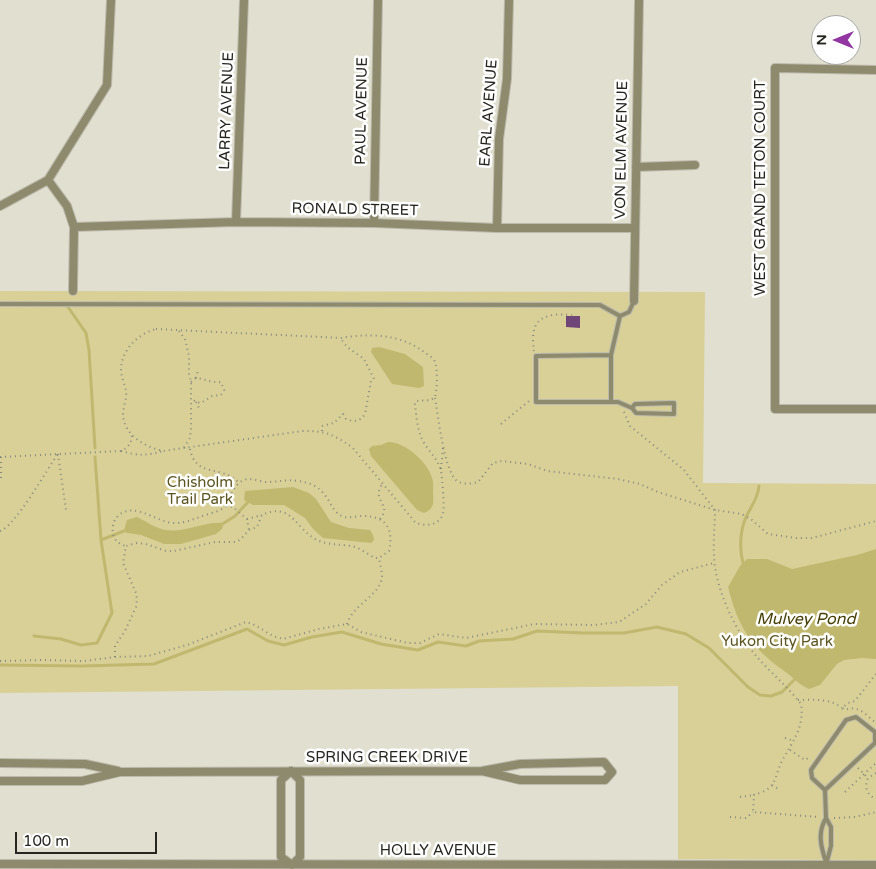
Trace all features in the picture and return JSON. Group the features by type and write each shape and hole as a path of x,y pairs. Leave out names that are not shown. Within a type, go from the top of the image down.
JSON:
{"street":[{"path":"0,206 48,180 107,85 111,0"},
{"name":"LARRY AVENUE","path":"236,222 244,0"},
{"name":"PAUL AVENUE","path":"374,223 378,0"},
{"name":"EARL AVENUE","path":"497,228 500,139 507,78 509,0"},
{"name":"VON ELM AVENUE","path":"634,301 639,0"},
{"name":"WEST GRAND TETON COURT","path":"876,70 775,68 775,409 876,409"},
{"path":"636,166 695,165"},
{"path":"48,180 67,206 74,227 73,291"},
{"name":"RONALD STREET","path":"74,227 236,222 374,223 497,228 635,228"},
{"name":"SPRING CREEK DRIVE","path":"0,763 85,764 120,772 482,772 520,780 604,780 612,772 604,762 520,764 482,772"},
{"name":"SPRING CREEK DRIVE","path":"0,781 82,781 120,772"},
{"name":"SPRING CREEK DRIVE","path":"291,772 300,780 300,857 292,865 281,857 281,780 291,772"},
{"name":"HOLLY AVENUE","path":"0,864 61,867 876,865"}],"lane":[{"path":"620,316 629,312 634,301"},
{"path":"0,304 600,305 620,316"},
{"path":"611,402 611,355 620,316"},
{"path":"611,355 536,356 536,401 618,402 632,408 636,413 674,414 674,403 636,404 632,408"},
{"path":"825,790 875,743 875,732 856,717 846,720 811,770 812,778 825,790 826,818 831,827 831,846 826,865"},
{"path":"826,818 821,827 821,845 826,865"}],"path":[{"path":"536,356 534,351 535,326 551,315 574,316"},
{"path":"164,451 154,449 140,442 132,435 123,417 126,393 121,368 130,345 144,333 156,329 341,338 375,335 392,338 415,346 434,359 436,363 437,391 435,398 443,447 451,473 455,480 462,483 478,482 494,463 513,461 547,471 631,482 715,510 742,514 768,534 812,538 876,521"},
{"path":"179,330 185,339 191,382 190,438 183,449"},
{"path":"322,431 322,426 334,423 343,414 346,419 352,422 359,421 362,418 365,414 374,379 364,358 347,347 341,338"},
{"path":"191,382 196,378 198,370"},
{"path":"196,378 209,380 214,383 221,382 224,390 221,395 212,396 201,403 196,402"},
{"path":"191,398 199,408"},
{"path":"435,398 432,400 416,401 415,404 422,441 435,458 441,471"},
{"path":"501,424 528,401 536,401"},
{"path":"626,405 624,413 630,426 684,470 715,510 714,563 722,593 739,631 756,655 801,704 803,714 801,725 790,750 780,764 772,785 768,789 754,795 740,797"},
{"path":"1,479 0,457 121,451 138,456 147,456 164,451 302,431 322,431 352,447 415,522 428,526 440,519 444,512 441,471 443,447"},
{"path":"121,451 128,448 132,442 132,435"},
{"path":"190,448 192,457 199,467 229,474 239,483"},
{"path":"58,454 66,510"},
{"path":"0,531 4,530 18,515 58,454"},
{"path":"262,515 257,526 248,530 236,542 215,542 174,551 166,551 146,544 136,543 126,546 119,544 113,532 114,521 125,512 143,512 168,523 177,523 215,512 229,504 234,489 243,480 251,479 268,482 290,480 314,486 325,494 331,506 342,516 347,518 374,516 386,524 391,536 389,550 379,558"},
{"path":"380,519 384,508 379,498 382,483"},
{"path":"230,498 235,510 248,519 267,512 281,512 294,518 315,539 336,545 351,546 379,558"},
{"path":"225,506 233,507"},
{"path":"248,519 248,530"},
{"path":"115,656 115,646 125,631 136,607 136,593 123,563 126,546"},
{"path":"347,624 354,610 371,596 379,586 382,578 379,558"},
{"path":"0,662 84,661 115,656 154,655 246,622 273,636 284,639 347,624 360,632 408,643 420,643 439,634 466,638 534,624 594,625 619,622 646,604 662,585 680,572 714,563"},
{"path":"842,708 855,700 876,674"},
{"path":"798,700 831,701 845,710 849,708 860,710 876,723"},
{"path":"784,738 794,741"},
{"path":"790,750 805,760 808,758"},
{"path":"846,792 876,763"},
{"path":"858,768 868,778"},
{"path":"876,773 868,778 866,788 868,794 876,799"},
{"path":"772,785 780,790"},
{"path":"730,817 746,818 750,816 753,812 754,795"},
{"path":"834,826 834,818 876,812 876,808"},
{"path":"753,812 826,818"}],"green space":[{"name":"Chisholm Trail Park","path":"0,291 705,292 703,483 876,484 876,860 678,859 678,686 0,693"}],"water":[{"path":"379,347 405,354 423,367 424,386 419,388 392,384 371,352 372,348"},
{"path":"388,442 408,449 421,459 430,472 433,481 433,505 432,508 424,513 417,510 371,456 369,449 372,446"},
{"path":"293,487 309,493 316,499 331,522 349,528 370,530 374,540 371,543 323,538 305,518 284,505 253,505 244,500 245,491"},
{"path":"137,517 155,527 166,530 181,530 224,523 222,529 216,534 181,544 164,544 124,531 127,520"},
{"name":"Mulvey Pond","path":"876,549 876,659 844,660 837,664 820,685 809,689 773,662 754,644 741,625 728,587 740,566 747,559 767,559 792,569"}],"building":[{"path":"566,316 580,316 580,328 566,327"}],"waterway":[{"path":"68,307 86,333 89,350 95,448"},
{"path":"34,636 61,639 81,645 97,643 112,613 101,540 95,457"},
{"path":"743,563 741,545 743,526 756,498 759,486"},
{"path":"224,523 235,516 248,502"},
{"path":"101,540 124,531"},
{"path":"0,665 82,666 154,664 247,629 268,641 284,645 312,637 342,632 381,644 418,650 438,642 466,646 479,641 513,639 537,631 624,633 657,627 686,634 709,648 748,687 760,695 771,696 782,692 796,678"}],"park label":[{"name":"Yukon City Park","path":"777,642"}]}
